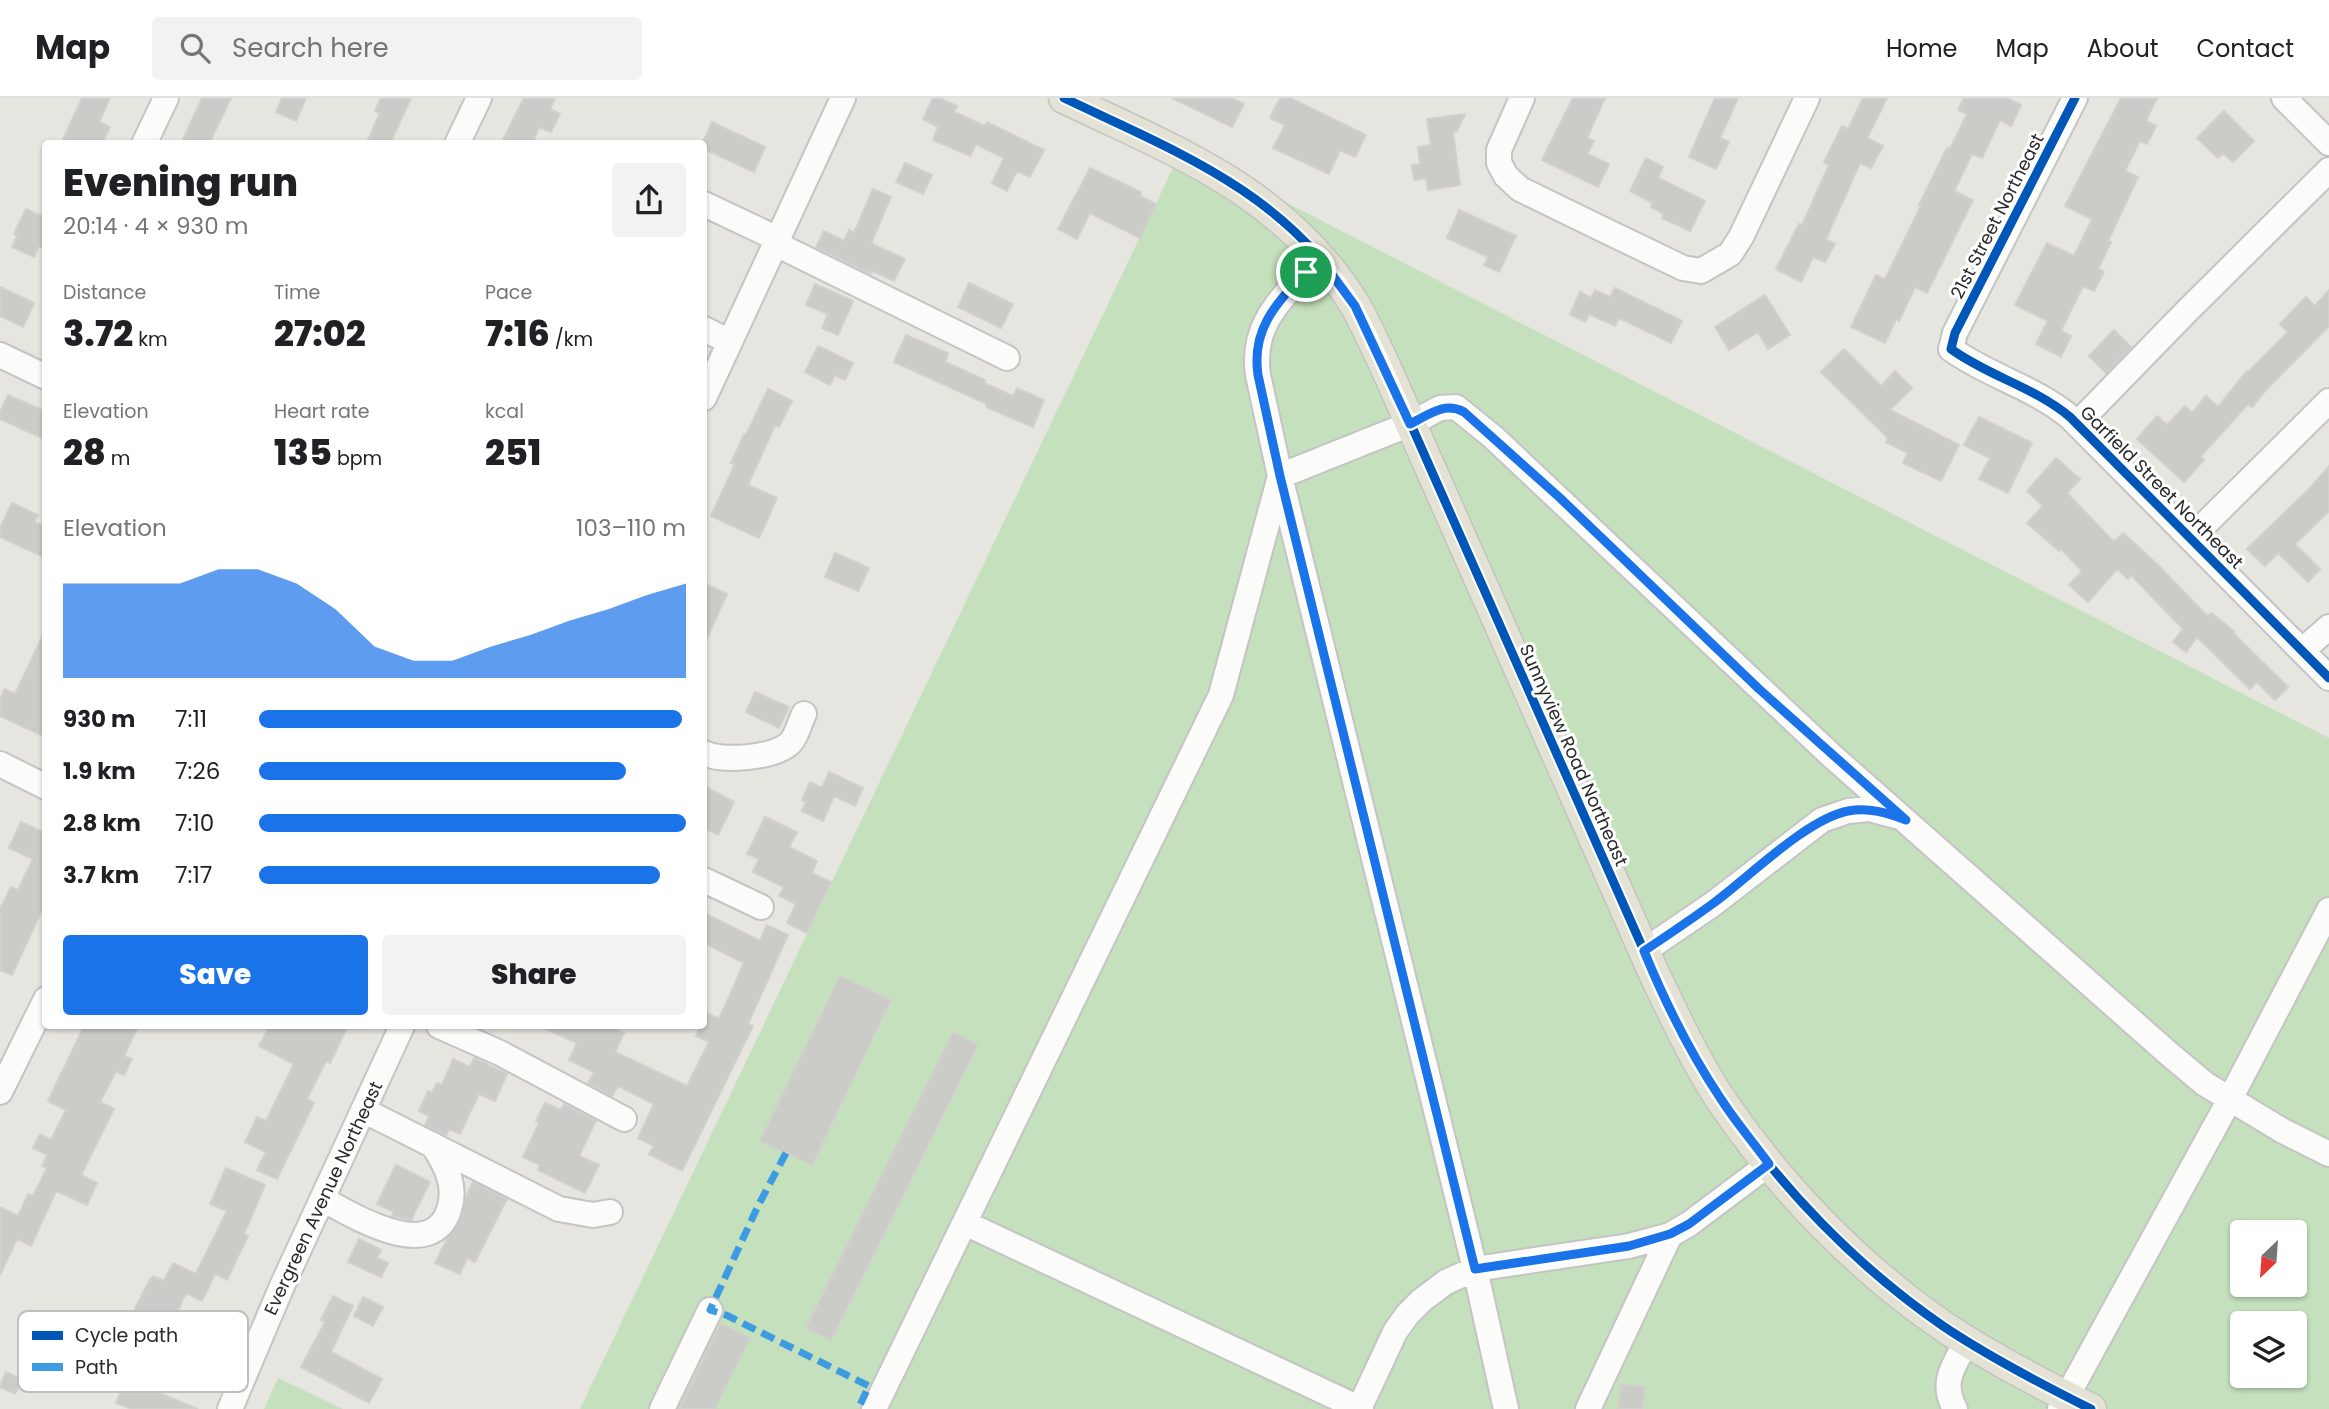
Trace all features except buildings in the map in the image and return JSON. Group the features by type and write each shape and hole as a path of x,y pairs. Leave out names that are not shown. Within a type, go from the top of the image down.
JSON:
{"main road":[{"name":"Sunnyview Road Northeast","path":"1076,101 1181,153 1245,190 1319,257 1355,306 1644,951 1680,1027 1721,1100 1769,1164 1824,1226 1908,1300 1967,1341 2072,1405"}],"street":[{"path":"146,140 166,98"},
{"path":"459,140 479,98"},
{"path":"707,392 843,98"},
{"path":"1522,98 1499,150 1499,163 1506,176 1520,189 1600,228 1683,268 1701,271 1730,254 1741,237 1807,98"},
{"name":"21st Street Northeast","path":"1951,349 1955,332 2075,98"},
{"path":"2284,98 2329,144"},
{"path":"2077,424 2329,170"},
{"path":"707,206 1007,358"},
{"path":"1319,257 1263,324 1255,358 1280,476 1475,1269 1506,1409"},
{"path":"707,330 730,342"},
{"name":"Garfield Street Northeast","path":"1951,349 1964,359 2046,398 2077,424 2329,678"},
{"path":"0,355 42,367"},
{"path":"2192,537 2329,401"},
{"path":"1280,476 1410,424 1440,408 1455,407 1464,412 1559,497 1759,689 2168,1053 2205,1084 2283,1131 2329,1154"},
{"path":"874,1409 1221,695 1280,476"},
{"path":"2303,650 2329,627"},
{"path":"707,754 712,757 761,757 789,744 804,714"},
{"path":"0,764 42,785"},
{"path":"1644,951 1713,904 1822,820 1848,811 1869,809 1906,820"},
{"path":"707,881 761,907"},
{"path":"2072,1405 2329,910"},
{"path":"3,1078 42,1006"},
{"name":"Evergreen Avenue Northeast","path":"248,1366 282,1286 401,1029"},
{"path":"446,1029 500,1053 624,1119"},
{"path":"363,1110 559,1209 593,1215 610,1212"},
{"path":"322,1199 395,1233 414,1236 433,1231 445,1223 453,1192 443,1160 433,1145"},
{"path":"965,1223 1360,1409 1395,1332 1422,1300 1446,1282 1475,1269 1629,1246 1670,1234 1689,1224 1769,1164"},
{"path":"1588,1409 1670,1234"},
{"path":"662,1409 710,1310"},
{"path":"1955,1409 1949,1398 1947,1382 1967,1341"},
{"name":"Evergreen Avenue Northeast","path":"230,1409 237,1392"}],"green space":[{"path":"1182,149 2329,738 2329,1409 580,1409"},
{"path":"278,1378 343,1409 264,1409"}],"marked path":[{"path":"786,1153 758,1206 710,1310 726,1315 869,1386 858,1409"}],"cycle path":[{"path":"1064,98 1147,137 1226,179 1262,204 1296,233 1327,266 1355,305 1373,341 1652,969 1693,1052 1721,1100 1768,1164 1794,1194 1880,1278 1943,1326 2016,1370 2091,1409"},
{"path":"2075,98 1955,333 1951,349 2041,398 2070,417 2329,678"}],"route":[{"path":"1319,257 1355,306 1410,424 1440,408 1455,407 1464,412 1559,497 1759,689 1906,820 1869,809 1848,811 1822,820 1713,904 1644,951 1705,1073 1721,1100 1769,1164 1689,1224 1670,1234 1629,1246 1475,1269 1280,476 1255,358 1263,324 1306,272 1319,257"}]}
